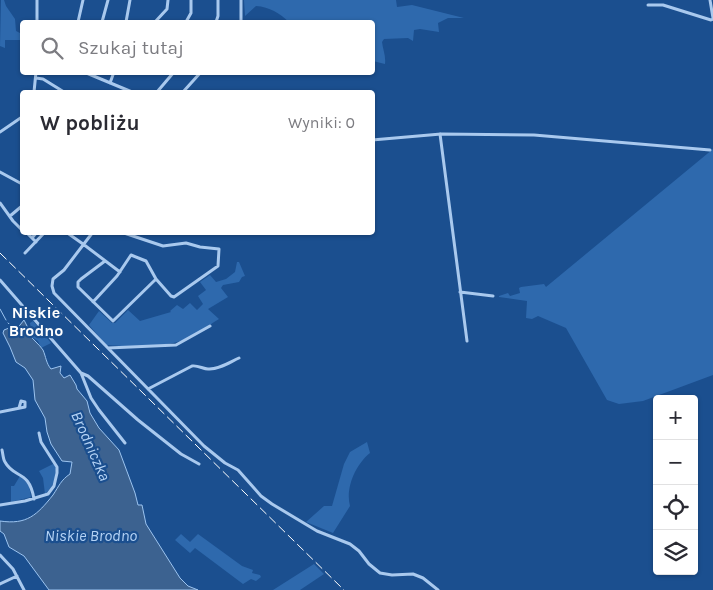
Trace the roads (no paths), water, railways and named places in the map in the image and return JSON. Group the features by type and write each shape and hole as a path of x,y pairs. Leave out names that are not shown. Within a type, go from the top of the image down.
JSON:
{"street":[{"path":"36,20 37,0"},
{"path":"78,20 83,0"},
{"path":"103,20 108,0"},
{"path":"126,20 130,0"},
{"path":"158,20 167,9 168,0"},
{"path":"187,20 191,13 191,0"},
{"path":"217,20 218,0"},
{"path":"241,0 241,20"},
{"path":"648,5 663,5 710,20 713,19 710,0"},
{"path":"91,75 127,90"},
{"path":"110,83 113,75"},
{"path":"159,90 171,75"},
{"path":"187,90 199,75"},
{"path":"34,90 36,78 43,79 61,90"},
{"path":"0,132 20,118"},
{"path":"440,134 466,341"},
{"path":"375,140 440,134 556,136 710,150"},
{"path":"0,172 20,183"},
{"path":"0,203 20,228"},
{"path":"10,216 20,208"},
{"path":"29,235 36,242"},
{"path":"25,253 42,235"},
{"path":"70,235 120,272"},
{"path":"90,235 64,270 54,279 52,286 54,293 107,348 204,446 226,464 238,470 261,496 317,531 350,544 359,550 373,568 380,573 392,575 413,574 423,578 438,590"},
{"path":"93,302 120,272 130,256 133,255 146,261 156,279 171,296 176,296 218,266 219,250 186,243 164,246 130,235"},
{"path":"105,261 78,282 80,290 111,320 115,320 156,279"},
{"path":"0,280 81,373 98,410 125,443"},
{"path":"460,292 493,296"},
{"path":"107,348 176,345 210,326"},
{"path":"148,389 192,366 214,369 240,358"},
{"path":"81,373 88,376 173,448 199,464"},
{"path":"0,412 19,408"},
{"path":"0,505 34,499 48,494 54,486 58,473 55,462 41,442 38,433"},
{"path":"2,450 6,463 28,480 34,499"},
{"path":"0,555 17,576 24,590"},
{"path":"0,584 17,576"}],"water":[{"name":"Niskie Brodno","path":"24,320 30,329 29,334 43,350 49,367 51,369 61,366 60,373 64,378 70,375 77,389 87,401 90,413 99,428 119,450 138,505 142,505 146,524 180,578 188,586 198,590 49,590 24,556 9,547 4,534 0,531 0,521 24,520 36,513 70,474 72,462 62,461 51,444 45,418 35,400 33,380 25,368 16,362 3,333 4,330 9,328 16,330"}],"waterway":[{"name":"Brodniczka","path":"0,309 6,320"},
{"name":"Brodniczka","path":"8,323 16,330"}],"railway":[{"path":"0,253 344,590"}],"district":[{"name":"Niskie Brodno","path":"36,321"}]}
